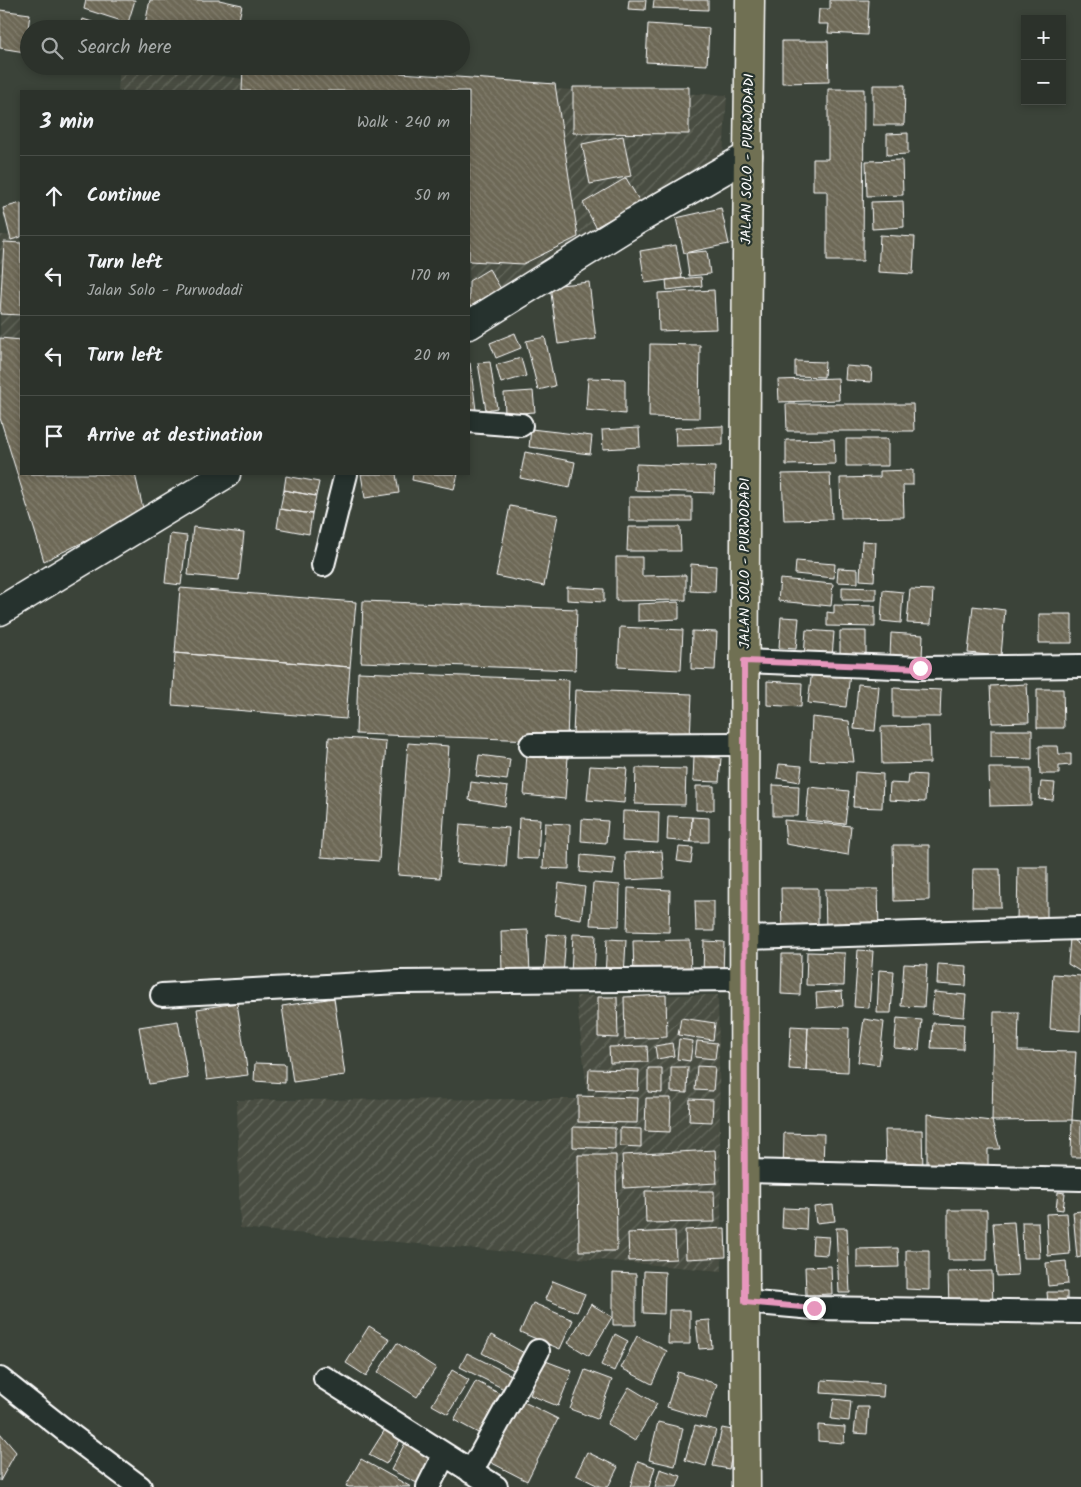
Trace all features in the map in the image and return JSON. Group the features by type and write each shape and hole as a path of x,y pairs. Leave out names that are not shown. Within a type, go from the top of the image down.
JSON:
{"main road":[{"name":"JALAN SOLO - PURWODADI","path":"746,1487 744,661 750,0"}],"street":[{"path":"470,323 634,222 748,156"},
{"path":"470,421 521,426"},
{"path":"0,612 224,475"},
{"path":"323,565 346,475"},
{"path":"744,661 920,668 1081,666"},
{"path":"531,745 744,744"},
{"path":"744,938 1081,928"},
{"path":"162,995 399,982 745,979"},
{"path":"744,1171 1081,1179"},
{"path":"745,1302 814,1308 1081,1312"},
{"path":"471,1472 538,1351"},
{"path":"325,1378 496,1487"},
{"path":"0,1379 140,1487"},
{"path":"428,1487 444,1454"}],"shaded area":[{"path":"119,75 214,75 243,79 727,95 722,171 470,324 470,90 118,90"},
{"path":"0,235 20,236 20,354 0,352"},
{"path":"718,995 722,1271 240,1228 237,1100 588,1099 576,996"}],"building":[{"path":"86,0 135,0 129,20 119,20 84,9"},
{"path":"150,0 219,0 242,5 239,20 146,20"},
{"path":"629,0 646,0 645,10 628,9"},
{"path":"654,0 708,0 708,10 653,8"},
{"path":"830,0 869,0 867,35 828,33 829,24 818,24 819,9 830,9"},
{"path":"0,10 30,14 29,20 20,20 20,51 0,48"},
{"path":"648,24 709,28 707,65 646,62"},
{"path":"782,41 828,41 829,82 782,83"},
{"path":"243,75 429,75 555,84 578,237 523,264 470,261 470,90 242,90"},
{"path":"873,85 905,85 904,125 873,125"},
{"path":"573,87 689,87 689,134 573,133"},
{"path":"828,89 864,89 863,261 827,261 827,191 813,191 813,159 828,159"},
{"path":"908,133 908,154 887,155 887,134"},
{"path":"623,136 631,176 590,184 582,144"},
{"path":"902,160 903,195 867,196 866,161"},
{"path":"626,178 640,202 596,227 583,203"},
{"path":"903,201 904,227 872,229 871,202"},
{"path":"20,203 20,237 11,240 3,208"},
{"path":"721,208 729,244 684,253 676,218"},
{"path":"880,235 915,237 913,274 878,272"},
{"path":"4,242 20,243 20,315 0,314"},
{"path":"676,245 682,278 645,283 640,251"},
{"path":"707,251 710,274 689,276 686,253"},
{"path":"489,269 501,289 470,306 470,280"},
{"path":"701,277 702,286 667,290 666,280"},
{"path":"589,282 596,339 558,344 550,286"},
{"path":"714,290 716,329 659,331 658,293"},
{"path":"515,333 521,348 496,358 490,343"},
{"path":"545,337 555,386 538,390 526,341"},
{"path":"0,338 20,340 20,475 135,475 144,513 44,561 0,418"},
{"path":"650,344 700,345 699,418 649,417"},
{"path":"521,358 526,376 501,383 496,365"},
{"path":"795,361 825,362 824,377 795,376"},
{"path":"490,362 497,408 486,410 478,363"},
{"path":"470,363 476,410 470,411"},
{"path":"846,366 872,368 871,382 845,380"},
{"path":"588,378 625,379 625,414 586,410"},
{"path":"838,378 839,400 779,402 778,380"},
{"path":"533,391 535,412 505,414 504,393"},
{"path":"786,404 913,404 914,431 787,431"},
{"path":"723,426 723,445 676,446 675,428"},
{"path":"639,428 640,447 603,449 602,430"},
{"path":"531,429 592,436 590,454 529,447"},
{"path":"834,439 835,464 786,465 786,440"},
{"path":"846,439 888,439 888,466 846,466"},
{"path":"525,452 575,462 570,488 520,478"},
{"path":"636,464 715,467 714,493 635,490"},
{"path":"913,470 913,485 903,485 904,517 841,518 840,478 880,477 880,471"},
{"path":"830,473 832,519 784,520 782,474"},
{"path":"361,475 396,475 399,493 365,498"},
{"path":"413,475 458,475 454,489 412,480"},
{"path":"286,476 319,482 316,496 284,490"},
{"path":"284,490 316,496 312,514 280,509"},
{"path":"629,497 692,497 692,521 629,521"},
{"path":"510,506 558,515 544,586 496,576"},
{"path":"280,509 312,514 309,534 277,528"},
{"path":"193,527 244,533 239,580 188,575"},
{"path":"628,527 680,527 681,551 627,551"},
{"path":"170,534 187,536 181,585 165,583"},
{"path":"862,541 876,542 874,581 860,580"},
{"path":"616,557 642,557 642,576 686,575 686,600 616,601"},
{"path":"796,561 835,564 834,578 795,574"},
{"path":"691,564 716,566 715,592 690,591"},
{"path":"838,568 858,569 858,583 837,582"},
{"path":"780,579 833,584 831,606 778,601"},
{"path":"567,587 604,589 604,602 567,600"},
{"path":"842,587 876,588 876,600 842,600"},
{"path":"180,588 356,602 350,667 175,653"},
{"path":"910,589 933,590 931,624 907,623"},
{"path":"883,590 903,592 901,623 881,621"},
{"path":"363,601 577,609 575,670 361,662"},
{"path":"679,602 679,619 638,621 638,604"},
{"path":"834,605 875,606 875,627 827,626 827,612 834,613"},
{"path":"973,606 1005,610 1001,656 968,653"},
{"path":"1039,614 1072,614 1072,643 1039,643"},
{"path":"781,617 799,618 796,649 779,648"},
{"path":"620,627 683,630 681,670 618,667"},
{"path":"806,630 834,632 832,657 804,656"},
{"path":"692,631 717,632 715,670 691,669"},
{"path":"840,631 866,631 866,656 840,655"},
{"path":"891,633 923,635 922,658 890,656"},
{"path":"175,653 350,667 346,719 172,705"},
{"path":"812,670 850,674 846,707 808,703"},
{"path":"358,672 569,680 567,741 356,734"},
{"path":"767,681 802,683 801,707 767,705"},
{"path":"858,684 879,686 875,731 854,729"},
{"path":"1027,684 1029,722 992,723 990,686"},
{"path":"893,688 941,690 940,717 893,717"},
{"path":"1037,689 1063,689 1064,728 1037,728"},
{"path":"575,690 692,694 690,739 573,734"},
{"path":"812,717 849,721 854,762 810,760"},
{"path":"929,726 930,763 882,764 881,727"},
{"path":"991,730 1032,730 1032,759 991,758"},
{"path":"329,737 386,741 379,861 321,857"},
{"path":"408,743 449,746 440,878 398,875"},
{"path":"1039,746 1058,746 1059,754 1071,754 1071,765 1059,766 1059,774 1040,774"},
{"path":"527,754 568,757 565,799 524,795"},
{"path":"479,755 510,759 507,780 476,776"},
{"path":"694,756 721,758 719,782 693,781"},
{"path":"779,764 802,766 800,782 777,778"},
{"path":"590,766 627,768 624,803 587,800"},
{"path":"636,768 686,769 685,805 635,804"},
{"path":"989,768 1031,768 1031,805 990,806"},
{"path":"855,772 883,774 882,808 853,807"},
{"path":"909,774 926,775 925,802 889,800 890,783 908,784"},
{"path":"471,782 508,787 505,806 469,800"},
{"path":"1041,782 1055,783 1053,800 1039,799"},
{"path":"773,785 799,786 798,816 773,816"},
{"path":"696,786 714,786 714,810 696,810"},
{"path":"809,787 849,791 845,824 806,820"},
{"path":"623,811 659,812 658,843 622,841"},
{"path":"668,816 692,817 691,842 667,840"},
{"path":"692,817 709,818 709,842 691,842"},
{"path":"519,818 540,819 538,859 517,858"},
{"path":"582,819 608,821 606,843 581,841"},
{"path":"784,820 851,826 848,855 786,844"},
{"path":"545,823 570,824 569,869 543,868"},
{"path":"460,824 509,828 506,867 457,863"},
{"path":"893,845 929,845 929,900 894,901"},
{"path":"679,847 693,848 691,863 677,861"},
{"path":"662,851 664,878 626,880 625,853"},
{"path":"581,855 615,858 613,875 580,872"},
{"path":"1018,867 1047,867 1047,921 1017,920"},
{"path":"973,869 1000,869 1001,907 972,907"},
{"path":"559,883 585,887 581,919 555,915"},
{"path":"593,883 620,885 619,926 590,925"},
{"path":"628,888 670,890 669,932 627,931"},
{"path":"781,888 818,888 818,932 782,932"},
{"path":"825,889 878,889 879,930 826,930"},
{"path":"695,901 714,901 714,931 696,931"},
{"path":"528,930 530,973 502,973 501,931"},
{"path":"547,934 566,935 563,976 544,974"},
{"path":"573,934 596,935 594,976 571,975"},
{"path":"1070,938 1081,946 1081,972 1068,964"},
{"path":"607,939 626,940 624,978 605,977"},
{"path":"690,940 691,976 634,977 633,941"},
{"path":"704,941 724,942 723,975 703,974"},
{"path":"858,950 873,951 869,1008 854,1007"},
{"path":"807,952 845,953 844,986 806,985"},
{"path":"782,954 801,954 800,995 781,994"},
{"path":"904,964 927,965 924,1007 901,1006"},
{"path":"938,964 967,966 966,986 937,984"},
{"path":"879,970 894,971 891,1013 877,1013"},
{"path":"1053,974 1081,976 1080,1031 1050,1029"},
{"path":"842,991 843,1006 817,1008 816,993"},
{"path":"934,992 966,995 964,1017 932,1014"},
{"path":"666,995 667,1037 625,1039 624,997"},
{"path":"598,997 617,997 618,1038 598,1037"},
{"path":"334,998 345,1075 293,1082 282,1006"},
{"path":"237,1003 248,1075 207,1080 197,1009"},
{"path":"994,1012 1019,1012 1018,1051 1076,1052 1072,1120 992,1121"},
{"path":"681,1018 715,1023 713,1040 678,1035"},
{"path":"897,1018 922,1020 919,1050 894,1048"},
{"path":"864,1019 884,1022 879,1065 858,1062"},
{"path":"178,1021 188,1078 149,1084 139,1027"},
{"path":"933,1023 964,1024 963,1049 931,1048"},
{"path":"791,1026 808,1027 806,1070 789,1069"},
{"path":"808,1027 849,1028 848,1072 806,1070"},
{"path":"679,1039 693,1041 690,1061 677,1059"},
{"path":"697,1041 717,1043 715,1059 695,1057"},
{"path":"672,1043 674,1056 657,1059 655,1046"},
{"path":"647,1046 648,1062 610,1063 609,1047"},
{"path":"255,1063 285,1064 285,1083 254,1081"},
{"path":"697,1066 715,1067 713,1091 695,1090"},
{"path":"671,1067 688,1067 687,1093 671,1092"},
{"path":"648,1068 662,1068 662,1093 648,1092"},
{"path":"589,1069 639,1070 638,1091 588,1089"},
{"path":"578,1096 638,1098 637,1123 578,1122"},
{"path":"646,1098 671,1098 670,1132 645,1131"},
{"path":"690,1099 713,1100 712,1122 689,1121"},
{"path":"927,1114 992,1121 1000,1149 988,1149 988,1173 927,1173"},
{"path":"1072,1120 1081,1121 1081,1157 1071,1157"},
{"path":"573,1127 615,1128 615,1149 573,1147"},
{"path":"620,1128 641,1129 641,1147 620,1146"},
{"path":"885,1130 922,1130 923,1171 886,1171"},
{"path":"784,1133 824,1134 823,1171 783,1170"},
{"path":"715,1150 717,1183 624,1188 622,1155"},
{"path":"578,1155 616,1155 617,1251 579,1251"},
{"path":"645,1191 714,1191 715,1222 646,1223"},
{"path":"1058,1192 1065,1193 1063,1210 1056,1209"},
{"path":"833,1205 835,1221 816,1223 814,1207"},
{"path":"783,1208 807,1209 806,1230 782,1228"},
{"path":"948,1210 987,1210 987,1260 948,1260"},
{"path":"1081,1211 1081,1257 1077,1258 1073,1212"},
{"path":"1067,1213 1070,1254 1048,1256 1046,1214"},
{"path":"1014,1222 1018,1275 997,1276 993,1223"},
{"path":"1022,1222 1038,1222 1040,1258 1023,1258"},
{"path":"725,1228 726,1257 686,1259 685,1230"},
{"path":"836,1228 847,1228 850,1293 839,1293"},
{"path":"675,1231 676,1259 629,1261 628,1233"},
{"path":"813,1236 829,1237 827,1255 812,1254"},
{"path":"898,1248 899,1267 857,1268 857,1249"},
{"path":"906,1250 929,1250 929,1290 906,1289"},
{"path":"1066,1261 1068,1284 1048,1286 1046,1263"},
{"path":"831,1266 832,1294 806,1295 805,1267"},
{"path":"644,1271 665,1272 664,1314 643,1313"},
{"path":"992,1271 993,1307 949,1308 948,1272"},
{"path":"613,1273 636,1274 636,1325 613,1325"},
{"path":"553,1281 585,1294 577,1312 545,1299"},
{"path":"1047,1292 1067,1292 1067,1305 1048,1305"},
{"path":"533,1303 573,1320 560,1349 520,1332"},
{"path":"591,1304 612,1317 589,1356 568,1343"},
{"path":"669,1310 690,1310 690,1344 668,1344"},
{"path":"710,1320 712,1348 699,1349 696,1321"},
{"path":"369,1326 390,1339 366,1376 346,1363"},
{"path":"615,1334 628,1341 614,1371 601,1365"},
{"path":"491,1335 528,1355 519,1373 482,1353"},
{"path":"637,1336 667,1351 652,1384 621,1368"},
{"path":"397,1343 436,1368 417,1397 378,1372"},
{"path":"467,1353 513,1376 506,1390 460,1367"},
{"path":"543,1360 572,1371 558,1406 530,1395"},
{"path":"452,1370 469,1380 448,1414 432,1405"},
{"path":"585,1370 612,1380 597,1419 570,1409"},
{"path":"678,1372 717,1384 706,1419 667,1407"},
{"path":"822,1380 884,1384 883,1397 821,1393"},
{"path":"476,1381 502,1395 480,1434 454,1420"},
{"path":"629,1387 657,1404 635,1441 607,1424"},
{"path":"834,1399 851,1401 849,1421 831,1419"},
{"path":"520,1400 558,1419 527,1481 488,1461"},
{"path":"857,1407 869,1407 867,1434 854,1433"},
{"path":"658,1422 683,1428 675,1466 649,1460"},
{"path":"695,1425 716,1430 706,1466 685,1460"},
{"path":"818,1425 845,1427 844,1443 818,1441"},
{"path":"386,1428 402,1437 386,1464 369,1455"},
{"path":"722,1428 737,1431 729,1469 713,1466"},
{"path":"0,1433 16,1452 0,1481"},
{"path":"406,1441 432,1454 417,1483 391,1470"},
{"path":"587,1452 618,1467 608,1487 601,1487 576,1475"},
{"path":"361,1459 411,1487 346,1486"},
{"path":"638,1461 655,1467 649,1487 630,1487"},
{"path":"660,1469 681,1476 677,1487 655,1487"}],"route":[{"path":"814,1308 745,1302 744,661 920,668"}]}
